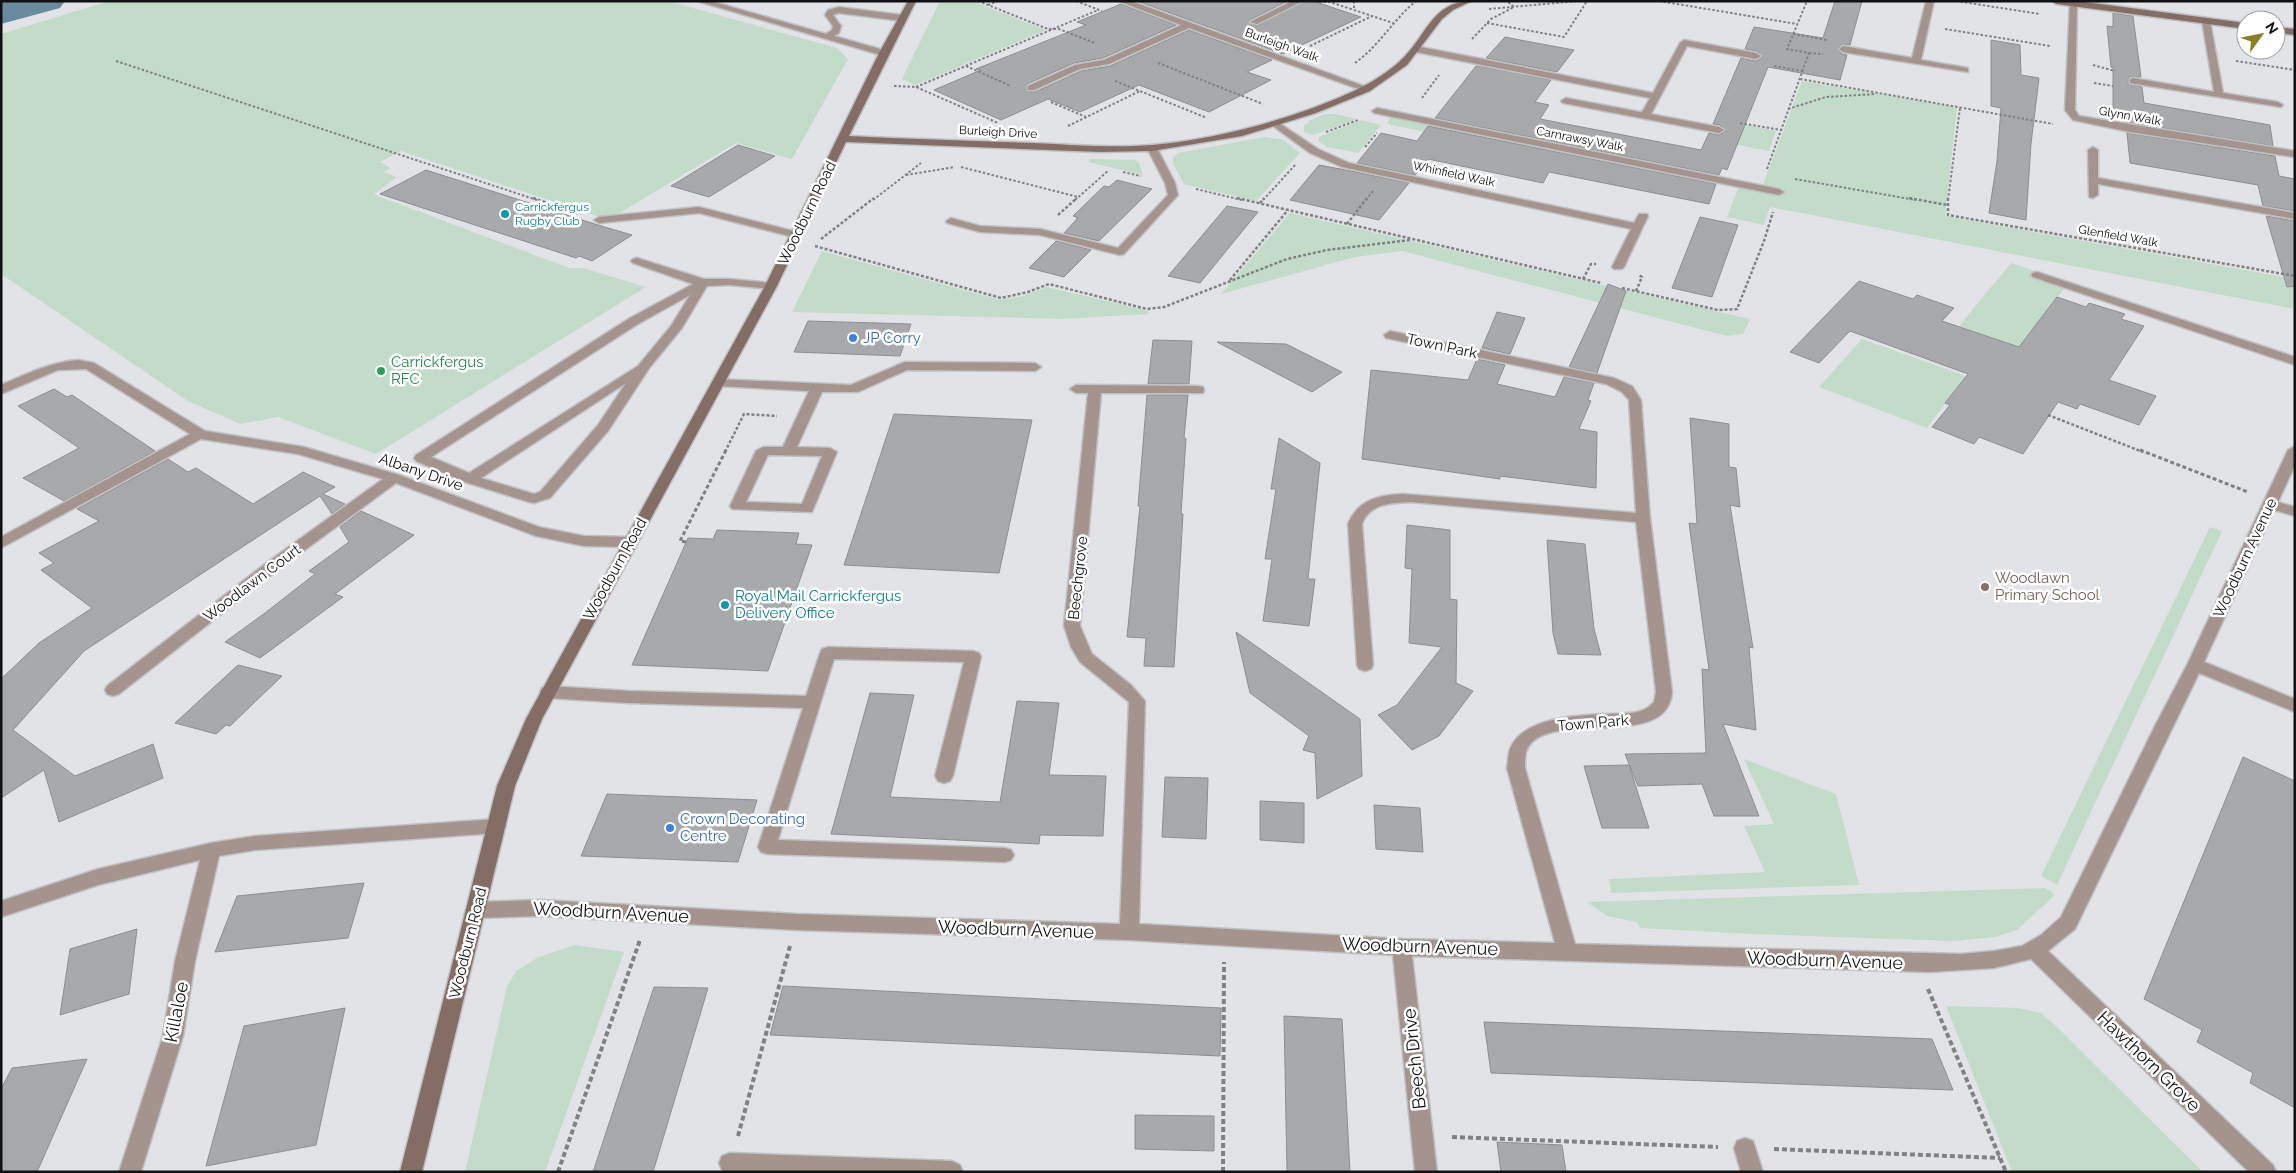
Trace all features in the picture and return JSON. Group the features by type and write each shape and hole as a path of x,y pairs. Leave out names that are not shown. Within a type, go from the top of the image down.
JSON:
{"street":[{"path":"701,1 884,53"},
{"name":"Woodburn Road","path":"411,1172 506,786 522,744 548,692 771,286 868,85 912,1"},
{"name":"Burleigh Walk","path":"1122,1 1367,89"},
{"name":"Burleigh Walk","path":"1254,22 1300,1"},
{"path":"1446,12 1456,5 1468,1"},
{"path":"1916,61 1930,1"},
{"path":"2056,1 2236,25"},
{"name":"Glynn Walk","path":"2073,4 2070,110 2076,118 2181,138 2218,140 2295,154"},
{"path":"827,37 836,30 837,26 829,15 831,12 839,10 902,18"},
{"name":"Burleigh Drive","path":"843,139 1043,148 1152,148 1234,134 1276,124 1367,89 1388,77 1416,49 1434,23 1446,12"},
{"path":"2206,21 2219,95"},
{"path":"1031,88 1078,67 1106,62 1189,25"},
{"path":"1645,116 1684,43 1756,56"},
{"path":"1416,49 1656,96"},
{"path":"1843,49 1965,70"},
{"path":"2133,81 2278,105"},
{"path":"1566,101 1719,130"},
{"name":"Carnrawsy Walk","path":"1377,111 1779,192"},
{"name":"Whinfield Walk","path":"1276,124 1299,141 1329,159 1358,168 1637,227"},
{"path":"952,221 980,228 1040,232 1120,252 1172,198 1174,193 1152,148"},
{"path":"2093,150 2093,195"},
{"path":"2093,180 2295,216"},
{"path":"599,220 699,210 797,235"},
{"path":"1618,267 1643,216"},
{"path":"637,260 703,283 729,282 771,286"},
{"path":"2037,275 2295,361"},
{"path":"703,283 676,328 646,365 603,428 545,495 534,499 470,479 421,458 634,321 703,283"},
{"name":"Town Park","path":"1390,335 1610,381 1627,389 1635,400 1643,518 1664,692 1660,708 1649,715 1632,719 1545,728 1524,741 1516,756 1516,768 1567,951"},
{"name":"Albany Drive","path":"1,390 60,366 82,364 90,366 200,434 212,438 299,450 394,478 536,531 584,541 630,542"},
{"path":"470,479 646,365"},
{"path":"719,382 853,389 905,366 1035,367"},
{"path":"788,451 817,388"},
{"path":"1076,389 1198,390"},
{"name":"Beechgrove","path":"1095,389 1088,483 1072,626 1079,647 1087,659 1127,689 1137,701 1129,932"},
{"path":"1,543 200,434"},
{"name":"Woodburn Avenue","path":"475,910 540,908 797,922 1129,932 1402,946 1940,964 2011,957 2034,950 2053,937 2068,923 2163,726 2195,665 2295,450"},
{"path":"763,451 788,451 830,452 807,509 737,506 763,451"},
{"name":"Woodlawn Court","path":"113,690 270,568 394,478"},
{"path":"1365,665 1355,524 1358,515 1369,505 1387,500 1411,498 1643,518"},
{"path":"2272,502 2295,512"},
{"path":"944,776 973,657 828,653 767,847 1005,855"},
{"path":"2195,665 2295,706"},
{"path":"548,692 629,697 812,702"},
{"path":"1,909 98,877 211,850 254,843 497,826"},
{"name":"Killaloe","path":"130,1172 173,1036 186,961 211,850"},
{"name":"Beech Drive","path":"1402,946 1426,1172"},
{"name":"Hawthorn Grove","path":"2034,950 2265,1172"},
{"path":"1746,1148 1752,1172"},
{"path":"730,1162 952,1172"}],"path":[{"path":"978,1 1053,29 1059,29 1127,53 1264,105 1255,107"},
{"path":"988,5 998,1"},
{"path":"1316,1 1330,2 1393,23"},
{"path":"1354,1 1354,10"},
{"path":"1333,76 1365,57 1393,23 1416,1"},
{"path":"1507,1 1514,6"},
{"path":"1446,12 1578,1"},
{"path":"1487,23 1564,38 1587,1"},
{"path":"1659,1 1797,24"},
{"path":"1760,188 1809,53 1787,49 1806,3 1799,1"},
{"path":"1956,1 2073,18"},
{"path":"868,85 916,86 1098,10"},
{"path":"1309,47 1372,16"},
{"path":"1925,26 2072,49"},
{"path":"1793,34 1824,39 1843,49"},
{"path":"2213,57 2295,70"},
{"path":"116,61 599,220"},
{"path":"2072,62 2110,68 2133,81"},
{"path":"1078,67 1208,119 1199,120"},
{"path":"1800,79 2060,125 2076,118"},
{"path":"2072,79 2115,86 2133,81"},
{"path":"916,86 999,125 990,126"},
{"path":"1068,128 1063,128 1140,91"},
{"path":"1788,110 1826,97 1881,94"},
{"path":"1765,174 1947,205 1960,108"},
{"path":"1299,141 1377,111"},
{"path":"1358,168 1358,154 1392,114"},
{"path":"1719,130 1734,122 1781,130"},
{"path":"1260,204 1311,148"},
{"path":"925,160 832,233 812,245 1001,298 1028,292 1049,284 1146,309 1164,307 1286,258 1327,250 1414,240"},
{"path":"906,175 961,167 1078,197"},
{"path":"1040,232 1110,169"},
{"path":"1170,183 1347,224 1386,174"},
{"name":"Glenfield Walk","path":"1947,205 1948,215 2295,276"},
{"path":"1228,282 1288,210"},
{"path":"2048,415 2272,502"},
{"path":"558,1172 650,914"},
{"path":"730,1162 797,922"},
{"path":"1223,1172 1225,937"},
{"path":"1917,963 2006,1172"},
{"path":"1423,1135 2000,1158"}],"green space":[{"path":"109,1 668,1 837,48 848,59 792,159 736,143 613,217 603,218 401,151 380,162 390,168 384,172 397,177 374,194 378,196 569,268 583,268 646,287 376,454 278,417 240,424 188,401 1,274 1,34"},
{"path":"940,1 972,1 1046,30 915,85 902,79"},
{"path":"1802,81 1957,107 1945,216 2295,279 2295,309 1770,207 1764,225 1727,217 1739,186 1761,190"},
{"path":"1325,114 1335,114 1357,119 1313,135 1304,132 1304,125 1310,122 1308,121"},
{"path":"1392,116 1550,148 1549,151 1533,154 1391,125 1387,123"},
{"path":"1361,120 1381,125 1358,153 1327,147 1318,141 1319,137"},
{"path":"1736,123 1776,131 1769,151 1728,143"},
{"path":"1265,137 1281,139 1300,153 1256,201 1184,184 1173,164 1173,158 1178,153"},
{"path":"1090,159 1136,160 1143,175 1089,162"},
{"path":"1290,213 1750,319 1743,334 1727,336 1402,251 1355,257 1221,294"},
{"path":"822,251 1000,300 1023,296 1047,287 1149,311 1148,314 1062,319 792,312"},
{"path":"2011,263 2069,282 2048,310 2062,362 1959,326"},
{"path":"1862,339 1966,376 1927,428 1819,387"},
{"path":"2210,527 2222,531 2057,885 2041,876"},
{"path":"1744,759 1836,794 1859,885 1611,893 1609,879 1765,872 1744,826 1774,824"},
{"path":"2045,888 2052,892 2054,896 2017,930 1995,937 1953,941 1640,928 1637,922 1607,916 1587,902"},
{"path":"574,945 624,952 545,1172 465,1172 507,987 516,971 537,958"},
{"path":"1946,1006 2019,1008 2041,1013 2203,1172 2012,1172"}],"building":[{"path":"1137,1 1287,1 1248,21 1256,26 1305,1 1313,1 1361,17 1283,54"},
{"path":"1835,1 1862,1 1850,45 1842,44 1837,49 1842,54 1847,55 1840,80 1768,67 1727,170 1722,168 1719,175 1435,118 1476,66 1479,66 1551,80 1535,102 1549,105 1540,119 1701,150 1709,133 1719,135 1726,131 1720,125 1713,124 1741,58 1756,61 1763,57 1757,51 1745,49 1754,27 1823,38"},
{"path":"1121,4 1176,25 1103,58 1074,63 1027,84 1027,91 1035,92 1081,71 1110,66 1189,30 1272,60 1247,72 1271,80 1209,112 1139,85 1080,112 1048,99 1001,120 934,90 981,70 976,69 1086,25 1077,22"},
{"path":"2113,13 2133,16 2141,77 2129,77 2128,83 2142,87 2144,103 2270,125 2273,146 2126,122 2125,111 2113,109 2113,67 2111,67 2107,26 2113,27"},
{"path":"1505,37 1574,50 1557,72 1486,58"},
{"path":"1991,40 2020,45 2021,75 2039,78 2031,144 2026,220 1989,213 1997,161 2001,108 1991,106"},
{"path":"1428,126 1716,184 1709,204 1549,172 1543,183 1428,159 1415,175 1357,163 1381,133 1417,141"},
{"path":"2127,133 2275,156 2279,176 2295,179 2295,211 2263,206 2258,185 2130,163"},
{"path":"738,145 775,156 709,197 671,186"},
{"path":"1319,165 1409,183 1379,220 1290,200"},
{"name":"Carrickfergus Rugby Club","path":"426,170 632,235 592,261 579,256 576,258 380,194"},
{"path":"1117,180 1152,189 1099,241 1064,233 1076,220 1077,217 1073,216 1104,186 1109,187"},
{"path":"1227,206 1258,212 1200,283 1168,276"},
{"path":"2266,216 2295,221 2295,286 2287,287"},
{"path":"1700,217 1738,225 1712,297 1672,288"},
{"path":"1056,241 1091,250 1064,277 1029,268"},
{"path":"1859,281 1913,299 1917,295 1954,308 1942,321 2019,347 2057,297 2086,307 2089,303 2125,314 2121,319 2144,326 2109,380 2156,396 2139,425 2080,404 2077,409 2058,402 2023,454 1979,437 1974,444 1932,427 1950,405 1945,403 1968,374 1850,331 1819,363 1790,352"},
{"path":"1608,284 1626,291 1597,373 1569,367"},
{"path":"1497,312 1525,318 1510,354 1482,348"},
{"name":"JP Corry","path":"808,321 911,324 900,356 794,352"},
{"path":"1153,340 1192,341 1189,384 1148,384"},
{"path":"1217,342 1286,344 1342,372 1312,392"},
{"path":"1477,359 1505,365 1497,384 1555,397 1564,377 1594,383 1588,400 1591,401 1579,429 1597,432 1596,488 1500,476 1500,479 1362,459 1371,370 1468,380"},
{"path":"54,389 67,397 72,395 155,451 64,501 23,478 79,448 18,406"},
{"path":"1147,395 1188,395 1184,438 1186,439 1181,514 1183,514 1174,667 1144,666 1146,638 1127,637 1140,506 1138,506"},
{"path":"894,414 1032,420 999,573 844,565"},
{"path":"1690,418 1729,424 1729,467 1736,468 1740,507 1730,505 1753,648 1749,647 1756,730 1723,724 1759,816 1714,816 1702,784 1638,786 1625,754 1706,753 1702,669 1709,670 1689,523 1697,524"},
{"path":"1279,438 1320,463 1308,579 1315,579 1309,626 1263,621 1272,559 1265,559 1276,489 1271,489"},
{"path":"168,459 188,472 196,468 253,504 303,472 335,487 323,494 345,504 332,514 320,496 84,651 13,730 75,776 153,744 163,778 59,822 44,770 1,798 1,679 39,643 92,608 41,570 54,563 39,553 99,521 77,509"},
{"path":"361,511 414,535 335,594 343,597 260,658 225,642 315,574 309,571 349,542 340,527"},
{"path":"1407,525 1450,530 1450,599 1457,600 1456,683 1473,691 1439,736 1412,750 1378,715 1397,705 1442,647 1409,643 1412,569 1405,568"},
{"name":"Royal Mail Carrickfergus Delivery Office","path":"717,530 799,533 796,544 812,545 768,671 632,665 688,538 713,539"},
{"path":"1547,540 1585,544 1594,629 1601,655 1558,654 1553,633"},
{"path":"1236,632 1360,719 1362,776 1317,799 1315,753 1303,750 1309,736 1250,693"},
{"path":"238,665 282,676 230,726 226,725 216,734 175,723"},
{"path":"870,693 914,695 890,797 1000,802 1017,701 1059,703 1049,775 1106,776 1103,836 1040,835 1039,844 831,834"},
{"path":"2243,757 2295,781 2295,1108 2250,1083 2253,1073 2197,1042 2202,1030 2144,999"},
{"path":"1629,765 1649,828 1602,828 1584,766"},
{"path":"1165,777 1208,778 1206,839 1162,837"},
{"name":"Crown Decorating Centre","path":"607,794 757,800 738,862 581,856"},
{"path":"1260,801 1304,803 1304,843 1260,840"},
{"path":"1374,805 1420,808 1423,852 1376,849"},
{"path":"364,883 348,938 215,952 237,896"},
{"path":"137,929 129,994 60,1015 70,949"},
{"path":"783,986 1221,1008 1220,1056 770,1035"},
{"path":"654,987 708,988 653,1172 593,1172"},
{"path":"345,1008 316,1145 206,1166 244,1026"},
{"path":"1284,1016 1342,1019 1350,1172 1287,1172"},
{"path":"1484,1022 1932,1039 1953,1090 1491,1073"},
{"path":"87,1059 37,1172 1,1172 1,1089 12,1068"},
{"path":"1135,1115 1214,1116 1214,1151 1135,1149"},
{"path":"1497,1142 1562,1145 1566,1172 1501,1172"}],"waterway":[{"path":"1,13 48,1"}],"place":[{"name":"Carrickfergus Rugby Club","path":"505,214"},
{"name":"JP Corry","path":"853,338"},
{"name":"Carrickfergus RFC","path":"381,371"},
{"name":"Woodlawn Primary School","path":"1985,587"},
{"name":"Royal Mail Carrickfergus Delivery Office","path":"725,605"},
{"name":"Crown Decorating Centre","path":"670,828"}]}
